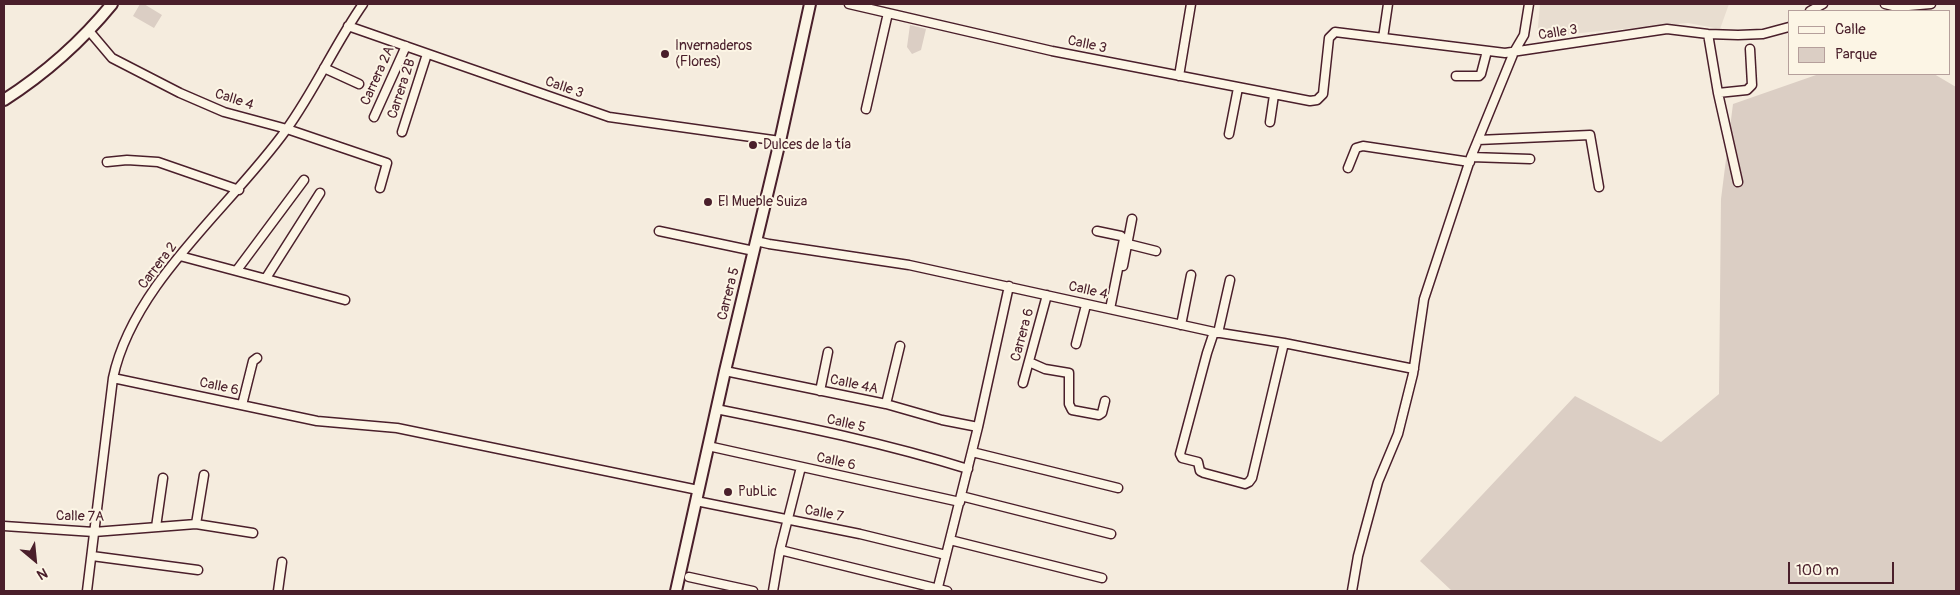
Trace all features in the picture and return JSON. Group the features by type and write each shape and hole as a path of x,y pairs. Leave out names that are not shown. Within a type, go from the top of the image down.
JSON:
{"main road":[{"path":"4,100 35,80 90,32 112,4"},
{"name":"Carrera 5","path":"676,591 724,371 780,141 810,4"}],"street":[{"name":"Carrera 2","path":"87,591 113,378 120,355 144,307 180,256 239,190 287,129 363,4"},
{"name":"Calle 3","path":"849,4 1052,51 1310,101 1321,97 1324,88 1329,38 1335,32 1487,51 1514,52 1667,29 1708,34 1763,34 1788,27"},
{"path":"1179,76 1191,4"},
{"path":"1383,38 1388,4"},
{"path":"1352,591 1358,556 1376,490 1398,434 1414,369 1424,299 1470,160 1514,52 1524,35 1529,4"},
{"path":"1810,7 1823,4"},
{"path":"1885,4 1896,7 1930,4"},
{"path":"866,109 888,13"},
{"name":"Calle 3","path":"348,26 609,117 780,141"},
{"name":"Calle 4","path":"90,32 112,58 180,93 224,112 287,129 387,163 380,188"},
{"path":"1708,34 1718,93 1738,182"},
{"name":"Carrera 2A","path":"374,117 406,46"},
{"path":"1718,93 1747,90 1752,85 1750,49"},
{"path":"1456,76 1479,76 1487,51"},
{"name":"Carrera 2B","path":"402,132 427,54"},
{"path":"324,68 359,84"},
{"path":"1229,134 1238,88"},
{"path":"1270,122 1274,95"},
{"path":"1478,140 1590,135 1599,187"},
{"path":"1348,168 1356,148 1363,146 1470,160 1530,159"},
{"path":"107,162 126,160 158,162 239,190"},
{"path":"236,270 304,180"},
{"path":"266,278 320,193"},
{"path":"1112,310 1132,219"},
{"name":"Calle 4","path":"660,231 755,246 778,246 908,265 1047,294 1086,305 1216,333 1284,343 1414,369"},
{"path":"1097,231 1121,236 1124,239 1112,310"},
{"path":"1128,244 1156,251"},
{"path":"180,256 345,300"},
{"path":"1181,325 1191,275"},
{"path":"1230,280 1216,333 1204,362 1180,454 1182,458 1198,462 1200,470 1204,473 1245,484 1249,482 1252,478 1284,343"},
{"path":"937,590 978,427 1009,286"},
{"name":"Carrera 6","path":"1023,383 1047,294"},
{"path":"1076,344 1086,305"},
{"path":"886,404 900,346"},
{"path":"820,391 828,352"},
{"path":"242,405 253,361 256,358"},
{"path":"1029,362 1045,369 1070,373 1069,404 1072,410 1099,415 1102,413 1105,401"},
{"name":"Calle 4A","path":"724,371 886,404 942,420 978,427"},
{"name":"Calle 6","path":"113,378 319,422 397,428 697,496"},
{"name":"Calle 5","path":"716,409 800,426 924,455 968,469"},
{"name":"Calle 6","path":"708,446 960,499 1111,534"},
{"path":"972,452 1118,488"},
{"path":"773,591 780,550 801,467"},
{"path":"196,524 204,475"},
{"path":"156,527 163,478"},
{"name":"Calle 7","path":"697,496 789,520 860,534 946,555"},
{"name":"Calle 7A","path":"4,526 94,532 196,524 253,533"},
{"path":"950,540 1102,578"},
{"path":"780,550 947,591"},
{"path":"92,556 198,570"},
{"path":"278,591 282,562"},
{"path":"689,576 754,591"}],"shaded area":[{"path":"1540,4 1729,4 1720,29 1688,23 1537,37"}],"green space":[{"path":"140,4 144,4 162,15 154,28 133,16"},
{"path":"910,25 926,29 921,50 912,54 907,47"},
{"path":"1816,75 1936,75 1956,87 1956,591 1452,591 1420,561 1575,396 1661,442 1719,394 1721,199 1733,104"}],"place":[{"name":"Invernaderos (Flores)","path":"665,54"},
{"name":"Dulces de la tía","path":"753,145"},
{"name":"El Mueble Suiza","path":"708,202"},
{"name":"PubLic","path":"728,492"}]}
